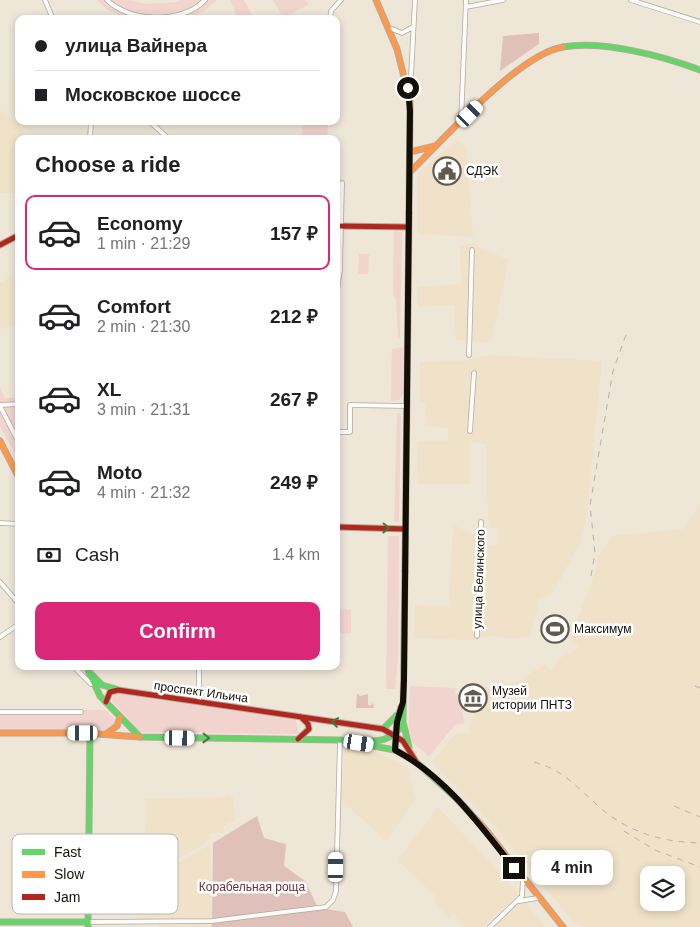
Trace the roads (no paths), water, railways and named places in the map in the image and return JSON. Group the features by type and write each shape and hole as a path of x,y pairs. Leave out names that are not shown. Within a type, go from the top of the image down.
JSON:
{"main road":[{"path":"376,0 392,29 400,51 410,101 403,722 405,737 415,761"},
{"path":"409,172 508,77 537,56 562,47 580,44 601,46 676,61 700,70"},
{"path":"410,152 437,145"},
{"path":"340,226 409,227"},
{"path":"0,245 15,237"},
{"path":"0,440 15,470"},
{"path":"340,527 405,529"},
{"path":"87,670 94,687 140,737"},
{"name":"проспект Ильича","path":"89,670 102,685 118,690 383,729 396,735 405,744 415,761"},
{"path":"106,702 110,692 118,690"},
{"path":"395,750 403,702"},
{"path":"383,729 391,723 401,708"},
{"path":"106,734 117,726 120,717"},
{"path":"298,739 309,729 308,724 300,717"},
{"path":"0,734 106,734 140,737 342,741 386,740 396,735 403,722"},
{"path":"89,834 90,734"},
{"path":"342,741 395,750 415,761 485,829 562,927"},
{"path":"0,922 88,925"}],"street":[{"path":"45,0 51,15"},
{"path":"107,0 129,12 144,15"},
{"path":"175,15 186,13 205,0"},
{"path":"330,15 331,10 341,0"},
{"path":"410,101 415,0"},
{"path":"461,122 466,0"},
{"path":"466,7 503,0"},
{"path":"631,0 700,22"},
{"path":"392,29 402,33 413,27"},
{"path":"153,125 165,135"},
{"path":"340,204 342,183"},
{"path":"469,355 472,250"},
{"path":"470,431 474,373"},
{"path":"15,404 0,405 15,434"},
{"path":"340,432 350,432 350,405 407,406"},
{"name":"улица Белинского","path":"477,636 481,522"},
{"path":"0,524 15,524"},
{"path":"0,582 15,600"},
{"path":"0,637 15,627"},
{"path":"77,670 94,687"},
{"path":"199,670 199,702"},
{"path":"0,712 81,712"},
{"path":"88,925 212,921 326,907 333,900 336,891 342,741"},
{"path":"490,927 519,901 524,888 523,879"},
{"path":"519,901 538,898"}],"railway":[{"path":"591,576 595,553 590,505 613,371 627,332"},
{"path":"695,686 700,688"},
{"path":"534,762 560,773 617,821 656,837 700,843"},
{"path":"674,806 700,817"},
{"path":"624,831 655,850 700,867"}],"place":[{"name":"СДЭК","path":"447,171"},
{"name":"Максимум","path":"555,629"},
{"name":"Музей истории ПНТЗ","path":"473,698"}],"park label":[{"name":"Корабельная роща","path":"252,887"}]}
